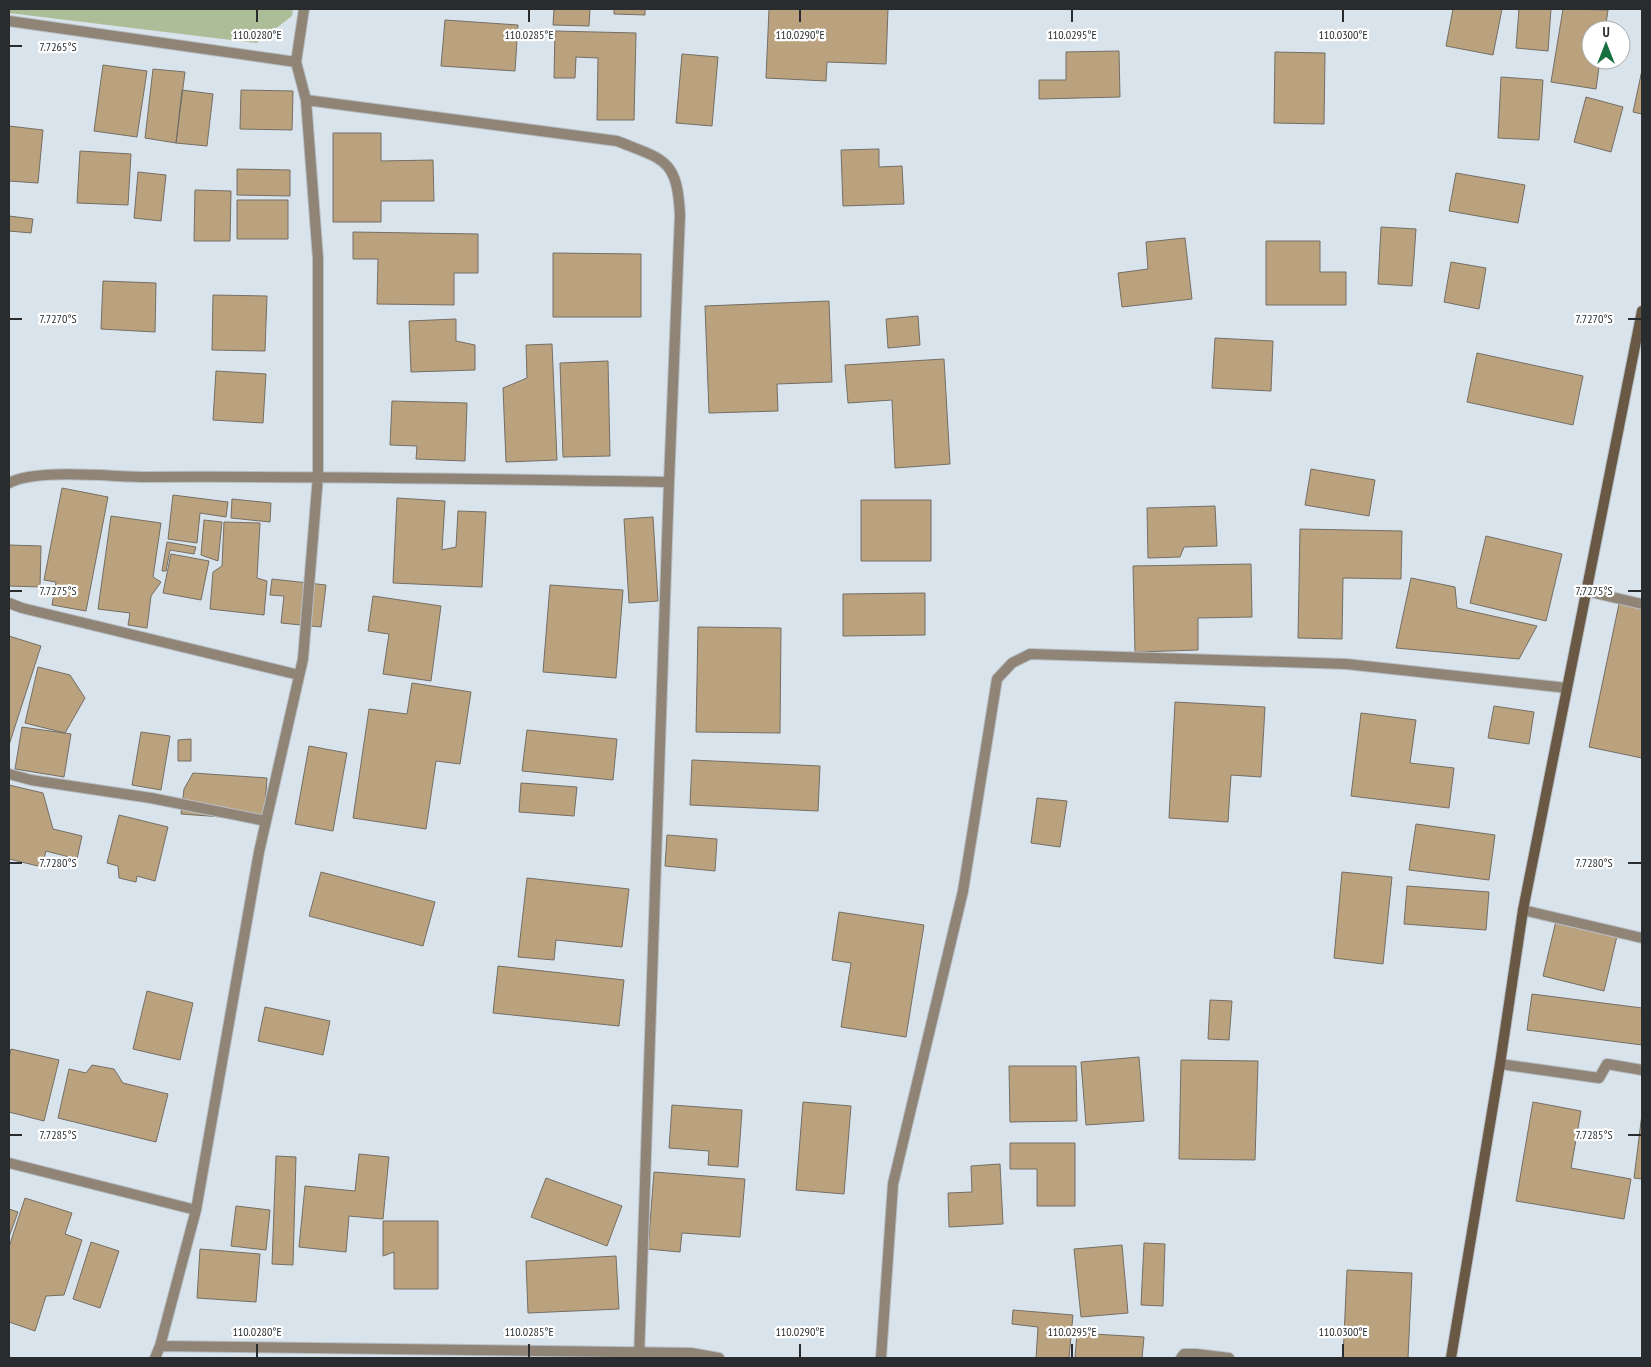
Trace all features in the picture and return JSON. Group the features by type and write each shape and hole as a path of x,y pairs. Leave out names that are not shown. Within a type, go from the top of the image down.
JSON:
{"main road":[{"path":"1451,1358 1500,1064 1522,910 1642,312"}],"street":[{"path":"155,1358 160,1346 196,1210 257,862 303,659 318,476 318,259 306,100 296,62 304,9"},
{"path":"9,21 296,62"},
{"path":"306,100 617,141 659,158 673,173 679,189 680,214 669,482 640,1355"},
{"path":"9,483 21,478 68,475 138,477 318,476 669,482"},
{"path":"1586,591 1642,604"},
{"path":"9,603 22,608 299,675"},
{"path":"881,1358 893,1184 963,891 998,679 1012,663 1030,654 1346,664 1566,688"},
{"path":"9,774 31,780 152,798 266,821"},
{"path":"1522,910 1642,938"},
{"path":"1500,1064 1599,1078 1607,1064 1642,1070"},
{"path":"9,1163 196,1210"},
{"path":"160,1346 640,1355 691,1353 719,1358"},
{"path":"1181,1358 1184,1354 1196,1354 1229,1358"}],"green space":[{"path":"9,9 293,9 292,16 257,43 9,13"}],"building":[{"path":"554,9 590,9 589,26 553,25"},
{"path":"614,9 645,9 645,15 614,14"},
{"path":"769,9 888,9 886,64 827,62 826,81 766,78"},
{"path":"1453,9 1502,9 1493,55 1446,46"},
{"path":"1519,9 1551,9 1548,51 1516,48"},
{"path":"1563,9 1608,10 1606,20 1581,20 1581,70 1599,70 1596,89 1551,82"},
{"path":"445,20 518,25 515,71 441,66"},
{"path":"555,31 636,33 634,120 597,120 598,58 576,57 575,78 554,78"},
{"path":"1119,51 1120,97 1039,99 1039,80 1066,80 1066,52"},
{"path":"1275,52 1325,53 1324,124 1274,123"},
{"path":"682,54 718,57 712,126 676,123"},
{"path":"103,65 147,71 137,137 94,131"},
{"path":"153,69 185,72 176,143 145,138"},
{"path":"1642,70 1642,114 1633,112"},
{"path":"1501,77 1543,80 1539,140 1498,138"},
{"path":"182,90 213,94 207,146 176,143"},
{"path":"241,90 293,91 292,130 240,129"},
{"path":"1586,97 1623,107 1611,152 1574,142"},
{"path":"9,126 43,130 38,183 9,181"},
{"path":"333,133 381,133 381,161 433,160 434,201 381,201 381,222 333,222"},
{"path":"879,149 879,167 902,166 904,204 843,206 841,150"},
{"path":"80,151 131,154 128,205 77,203"},
{"path":"237,169 290,170 290,196 237,195"},
{"path":"138,172 166,175 161,221 134,218"},
{"path":"1456,173 1525,185 1518,223 1449,211"},
{"path":"195,190 231,191 230,241 194,241"},
{"path":"237,200 288,200 288,239 237,239"},
{"path":"9,216 33,219 31,233 9,231"},
{"path":"1381,227 1416,229 1412,286 1378,284"},
{"path":"353,232 478,234 478,273 454,273 454,305 377,304 378,259 353,259"},
{"path":"1185,238 1192,299 1122,307 1118,273 1148,269 1146,242"},
{"path":"1266,241 1320,241 1320,272 1346,272 1346,305 1266,305"},
{"path":"553,253 641,254 641,317 553,317"},
{"path":"1451,262 1486,268 1479,309 1444,302"},
{"path":"103,281 156,283 155,332 101,329"},
{"path":"213,295 267,296 265,351 212,350"},
{"path":"829,301 832,382 777,384 778,411 709,413 705,306"},
{"path":"918,316 920,345 888,348 886,319"},
{"path":"456,319 456,341 475,345 475,370 411,372 409,321"},
{"path":"1215,338 1273,341 1271,391 1212,388"},
{"path":"552,344 557,460 506,462 503,388 527,378 526,345"},
{"path":"1477,353 1583,376 1573,425 1467,402"},
{"path":"944,359 950,464 895,468 892,400 848,403 845,365"},
{"path":"608,361 610,456 563,457 560,363"},
{"path":"216,371 266,374 263,423 213,420"},
{"path":"392,401 467,403 465,461 416,459 417,446 390,445"},
{"path":"1311,469 1375,480 1369,516 1305,505"},
{"path":"62,488 108,497 86,611 52,605 56,582 44,580"},
{"path":"173,495 228,502 226,517 200,513 197,543 168,539"},
{"path":"397,498 445,501 442,550 456,547 458,511 486,512 482,587 393,583"},
{"path":"232,499 271,503 270,522 231,518"},
{"path":"861,500 931,500 931,561 861,561"},
{"path":"1215,506 1217,546 1184,547 1180,557 1148,558 1147,508"},
{"path":"111,516 161,523 153,577 161,582 151,596 147,628 128,625 130,613 98,609"},
{"path":"653,517 658,601 629,603 624,519"},
{"path":"204,520 222,522 218,561 201,555"},
{"path":"224,522 260,523 257,578 267,581 264,615 210,609 213,572 222,566"},
{"path":"1300,529 1402,531 1401,579 1343,578 1342,639 1298,638"},
{"path":"1486,536 1562,554 1546,621 1470,603"},
{"path":"167,542 196,547 194,554 170,550 166,571 162,571"},
{"path":"9,545 41,546 40,587 9,586"},
{"path":"171,554 209,561 201,600 163,593"},
{"path":"1251,564 1252,617 1198,618 1198,650 1135,652 1133,566"},
{"path":"1411,578 1455,587 1457,608 1537,626 1519,659 1396,648"},
{"path":"272,579 326,585 321,627 281,623 284,596 270,595"},
{"path":"550,585 623,590 616,678 543,672"},
{"path":"925,593 925,635 843,636 843,594"},
{"path":"373,596 441,606 431,681 383,674 389,634 368,631"},
{"path":"1619,604 1642,608 1642,758 1589,747"},
{"path":"698,627 781,628 780,733 696,732"},
{"path":"9,636 41,646 9,745"},
{"path":"38,667 70,675 85,698 65,733 25,723"},
{"path":"412,683 471,692 460,764 436,761 426,829 353,818 369,709 407,714"},
{"path":"1175,702 1265,707 1261,777 1231,775 1228,822 1169,818"},
{"path":"1494,706 1534,712 1529,744 1488,738"},
{"path":"1361,713 1416,720 1410,763 1454,768 1449,808 1351,796"},
{"path":"22,727 71,734 64,777 15,769"},
{"path":"527,730 617,739 613,780 522,771"},
{"path":"141,732 170,736 161,790 132,785"},
{"path":"191,739 191,761 178,761 178,740"},
{"path":"309,746 347,753 333,831 295,824"},
{"path":"692,760 820,766 818,811 690,805"},
{"path":"193,773 267,778 264,820 181,814 184,789"},
{"path":"521,783 577,787 574,816 519,812"},
{"path":"9,785 43,793 53,829 82,836 77,859 46,851 42,867 9,859"},
{"path":"1037,798 1067,801 1060,847 1031,843"},
{"path":"119,815 168,827 155,881 137,876 136,882 119,878 118,866 107,863"},
{"path":"1416,824 1495,835 1489,880 1409,870"},
{"path":"667,835 717,839 715,871 665,866"},
{"path":"321,872 435,902 423,946 309,916"},
{"path":"1342,872 1392,877 1383,964 1334,958"},
{"path":"527,878 629,889 622,947 556,940 554,960 518,957"},
{"path":"1407,886 1489,892 1486,930 1404,924"},
{"path":"839,912 924,925 906,1037 841,1027 851,963 832,960"},
{"path":"1556,921 1617,936 1604,991 1543,976"},
{"path":"498,966 624,980 619,1026 493,1013"},
{"path":"147,991 193,1003 180,1060 133,1049"},
{"path":"1532,994 1642,1008 1642,1045 1527,1030"},
{"path":"1210,1000 1232,1001 1229,1040 1208,1039"},
{"path":"265,1007 330,1021 323,1055 258,1041"},
{"path":"11,1049 59,1060 44,1121 9,1112 9,1059"},
{"path":"1139,1057 1144,1121 1086,1125 1081,1062"},
{"path":"1181,1060 1258,1061 1255,1160 1179,1159"},
{"path":"92,1065 114,1069 123,1083 168,1094 156,1142 58,1118 69,1069 86,1073"},
{"path":"1009,1066 1076,1066 1077,1121 1010,1122"},
{"path":"803,1102 851,1106 844,1194 796,1190"},
{"path":"1533,1102 1581,1111 1571,1168 1631,1179 1624,1219 1516,1201"},
{"path":"672,1105 742,1110 738,1167 708,1165 709,1151 669,1148"},
{"path":"1642,1114 1642,1179 1634,1178"},
{"path":"1010,1143 1075,1143 1075,1206 1037,1206 1037,1169 1010,1169"},
{"path":"359,1154 389,1157 383,1219 349,1216 346,1252 299,1247 305,1186 355,1191"},
{"path":"276,1156 296,1157 293,1265 272,1264"},
{"path":"1000,1164 1003,1224 949,1227 948,1193 972,1192 971,1166"},
{"path":"654,1172 745,1179 740,1237 682,1233 680,1252 648,1249"},
{"path":"546,1178 622,1206 607,1246 531,1217"},
{"path":"25,1198 72,1213 65,1234 82,1240 64,1295 46,1296 35,1331 9,1322 9,1247"},
{"path":"236,1206 270,1210 266,1250 231,1246"},
{"path":"9,1209 18,1212 9,1237"},
{"path":"383,1221 438,1221 438,1289 394,1289 394,1252 383,1256"},
{"path":"91,1242 119,1251 100,1308 73,1299"},
{"path":"1144,1243 1165,1244 1163,1306 1141,1305"},
{"path":"1122,1245 1128,1313 1081,1317 1074,1249"},
{"path":"200,1249 260,1254 256,1302 197,1298"},
{"path":"616,1256 619,1309 528,1313 526,1261"},
{"path":"1347,1270 1412,1273 1408,1358 1343,1358"},
{"path":"1013,1310 1073,1315 1069,1358 1036,1358 1038,1327 1012,1324"},
{"path":"1077,1333 1144,1337 1142,1358 1075,1358"}]}
